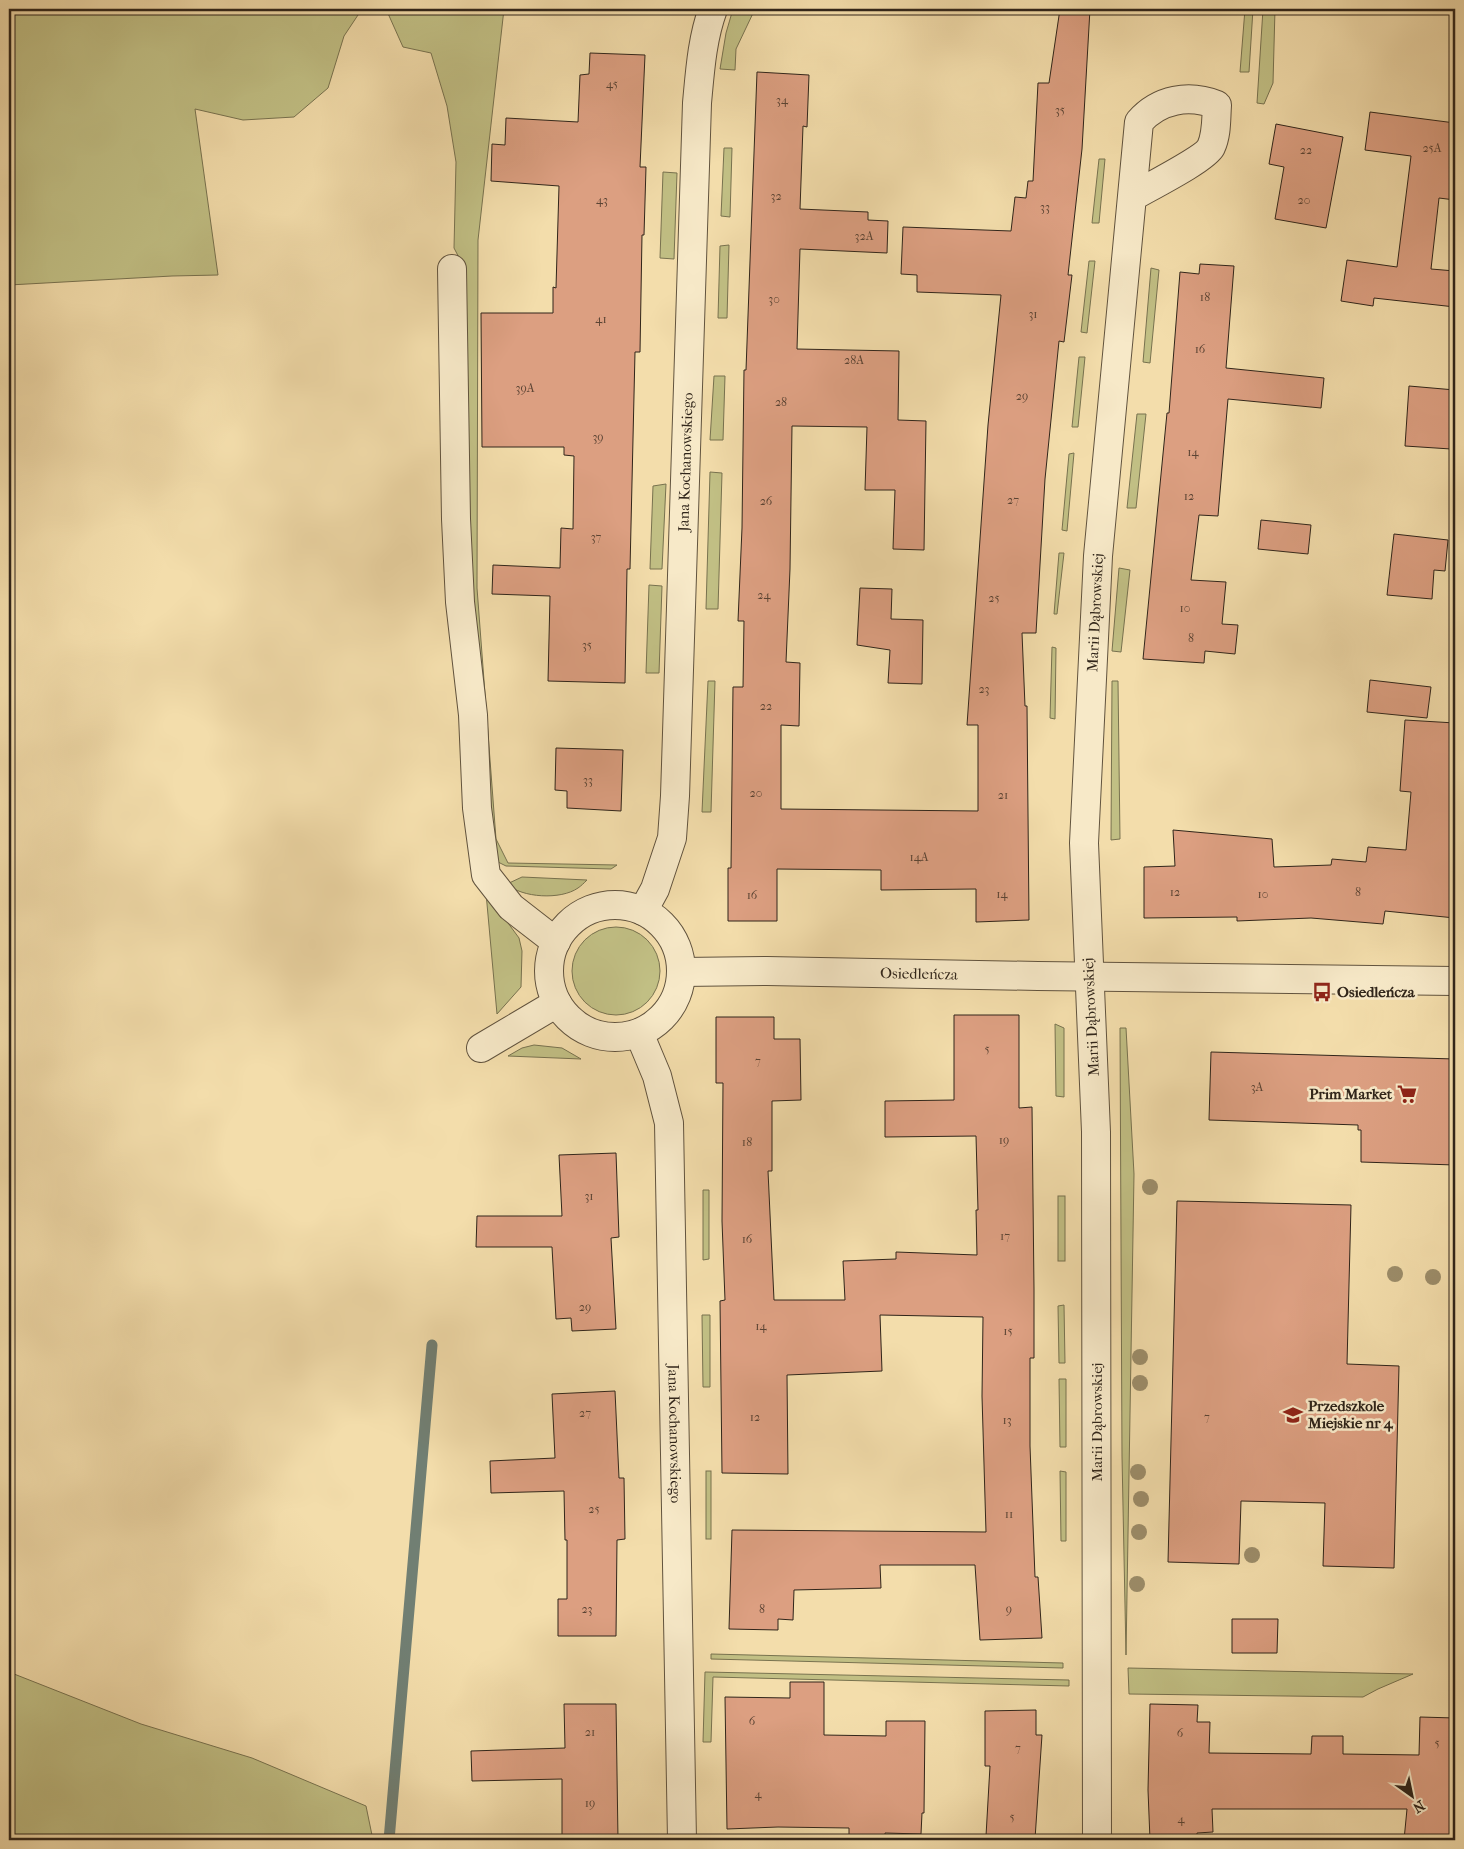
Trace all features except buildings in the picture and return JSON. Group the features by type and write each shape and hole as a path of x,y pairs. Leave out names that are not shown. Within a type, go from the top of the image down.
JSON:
{"street":[{"name":"Jana Kochanowskiego","path":"643,911 655,890 672,838 697,103 701,57 707,26 713,9"},
{"name":"Marii Dąbrowskiej","path":"1098,1840 1096,1132 1084,842 1098,556 1132,197"},
{"path":"452,269 456,519 460,602 473,715 477,808 486,875 511,906 556,942"},
{"path":"603,906 623,906 643,911 659,922 671,936 679,953 681,972 678,991 670,1009 656,1023 639,1033 624,1037 608,1037 592,1033 578,1026 566,1016 551,988 551,956 556,942 568,926 584,913 603,906"},
{"name":"Osiedleńcza","path":"681,972 759,971 1455,981"},
{"path":"481,1048 558,1003"},
{"name":"Jana Kochanowskiego","path":"639,1033 657,1076 669,1123 682,1840"}],"shaded area":[{"path":"9,9 362,9 344,36 328,88 294,117 243,120 195,109 218,275 9,285"},
{"path":"386,9 504,9 478,240 477,588 496,839 508,863 617,865 611,869 506,866 496,861 468,586 466,271 454,248 456,162 447,106 431,53 403,47"},
{"path":"733,9 755,9 736,49 735,70 720,69 726,33"},
{"path":"1245,9 1253,9 1249,72 1240,72"},
{"path":"1263,9 1275,9 1273,83 1264,104 1257,103"},
{"path":"724,148 732,148 730,217 721,216"},
{"path":"1099,159 1105,159 1099,223 1092,223"},
{"path":"663,172 677,173 674,259 660,258"},
{"path":"729,245 727,318 718,318 720,246"},
{"path":"1089,261 1095,261 1087,333 1081,332"},
{"path":"1151,268 1159,270 1150,363 1143,362"},
{"path":"1079,357 1085,357 1078,427 1072,427"},
{"path":"714,376 725,376 723,440 710,440"},
{"path":"1137,414 1146,414 1136,508 1127,508"},
{"path":"1074,453 1067,531 1062,530 1069,454"},
{"path":"710,472 722,473 718,609 706,609"},
{"path":"666,484 662,569 650,569 653,486"},
{"path":"1059,553 1064,553 1057,614 1054,614"},
{"path":"1119,568 1130,570 1121,652 1112,651"},
{"path":"649,585 662,586 659,673 646,673"},
{"path":"1052,647 1056,648 1055,719 1050,718"},
{"path":"708,681 715,681 711,812 702,812"},
{"path":"1112,681 1118,681 1120,839 1111,840"},
{"path":"522,877 587,880 571,892 542,896 522,892 507,884"},
{"path":"486,893 519,938 522,951 521,987 497,1014"},
{"path":"607,927 625,927 641,934 653,946 660,962 660,980 653,996 641,1008 625,1015 607,1015 591,1008 579,996 572,980 572,962 579,946 591,934"},
{"path":"1055,1024 1064,1028 1064,1097 1056,1096"},
{"path":"1120,1028 1126,1028 1134,1174 1126,1655 1122,1456"},
{"path":"534,1045 562,1048 581,1059 508,1056 522,1048"},
{"path":"703,1190 709,1190 709,1259 703,1260"},
{"path":"1058,1196 1065,1196 1065,1261 1058,1261"},
{"path":"1064,1305 1065,1363 1059,1363 1058,1306"},
{"path":"702,1315 710,1315 710,1387 703,1387"},
{"path":"1059,1379 1066,1379 1066,1447 1060,1447"},
{"path":"706,1471 711,1471 711,1539 706,1539"},
{"path":"1060,1471 1066,1472 1066,1541 1061,1541"},
{"path":"711,1654 1063,1663 1063,1668 711,1659"},
{"path":"1128,1668 1413,1674 1363,1697 1129,1694"},
{"path":"9,1672 141,1724 252,1758 366,1806 373,1840 9,1840"},
{"path":"705,1672 1069,1680 1069,1686 713,1677 711,1742 703,1742"}],"waterway":[{"path":"389,1840 432,1345"}],"place":[{"name":"Osiedleńcza","path":"1322,992"},
{"name":"Prim Market","path":"1407,1094"},
{"name":"Przedszkole Miejskie nr 4","path":"1293,1415"}]}
